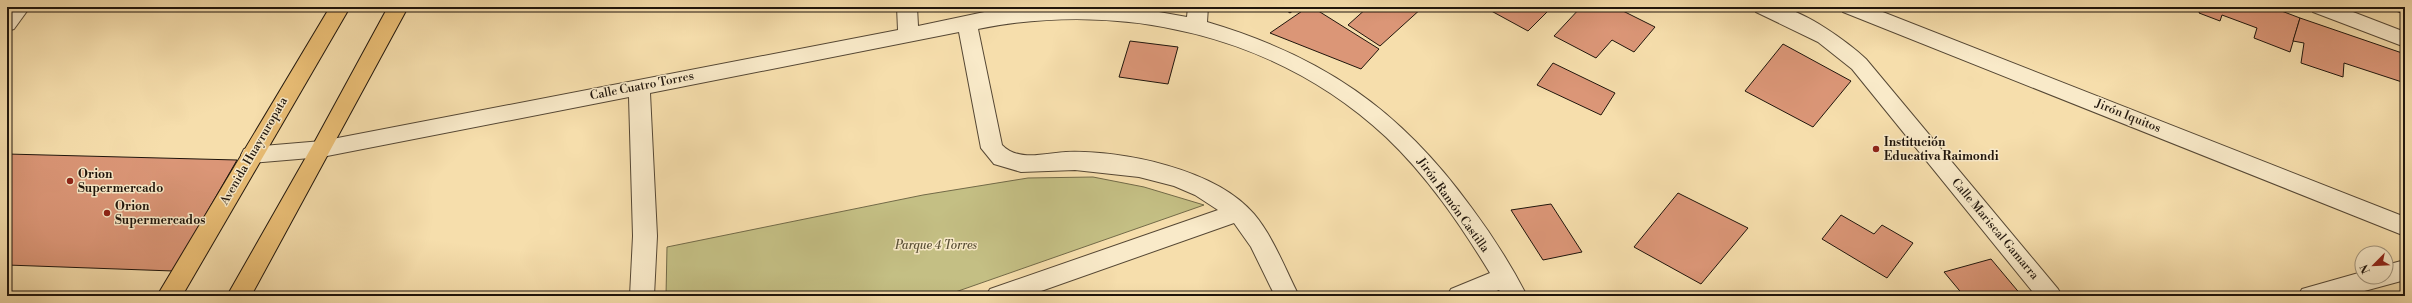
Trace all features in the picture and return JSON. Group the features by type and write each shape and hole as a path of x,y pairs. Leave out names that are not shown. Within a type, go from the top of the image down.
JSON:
{"main road":[{"name":"Avenida Huayruropata","path":"169,296 340,7"},
{"path":"239,296 322,149 398,7"}],"street":[{"path":"7,24 20,7"},
{"path":"907,7 909,35"},
{"name":"Calle Cuatro Torres","path":"252,155 322,149 1001,17 1030,7"},
{"name":"Calle Mariscal Gamarra","path":"1763,7 1825,35 1843,48 1858,64 2050,296"},
{"path":"2320,7 2405,40"},
{"name":"Jirón Iquitos","path":"1862,9 2405,227"},
{"name":"Jirón Ramón Castilla","path":"1001,17 1090,11 1152,17 1197,17 1267,50 1326,81 1374,114 1418,156 1451,198 1510,286"},
{"path":"967,23 992,148 999,158 1016,163 1076,161 1122,166 1169,175 1211,193 1238,212 1249,224 1287,296"},
{"path":"639,87 645,236 642,296"},
{"path":"998,296 1238,212"},
{"path":"2394,273 2405,270"},
{"path":"2310,296 2354,284"},
{"path":"1459,296 1510,286"}],"green space":[{"name":"Parque 4 Torres","path":"1093,177 1144,187 1204,205 944,296 666,296 667,247 923,195 1028,178"}],"building":[{"path":"1281,7 1298,7 1290,13"},
{"path":"1308,7 1312,7 1379,49 1361,69 1270,33"},
{"path":"1368,7 1423,7 1380,46 1348,25"},
{"path":"1484,7 1552,7 1528,31"},
{"path":"1581,7 1615,7 1655,27 1634,52 1612,40 1596,58 1554,36"},
{"path":"2201,7 2271,7 2300,18 2290,52 2254,38 2257,28 2222,15 2220,21 2199,13"},
{"path":"2383,7 2405,7 2405,14"},
{"path":"2300,18 2405,54 2405,83 2344,63 2343,77 2301,63 2304,43 2293,41"},
{"path":"1130,41 1178,47 1168,84 1119,77"},
{"path":"1783,44 1851,81 1813,127 1745,91"},
{"path":"1553,63 1615,93 1601,115 1537,85"},
{"name":"Orion Supermercados","path":"7,154 237,160 173,271 7,265"},
{"path":"1678,193 1748,228 1701,284 1634,247"},
{"path":"1551,204 1582,252 1543,260 1511,210"},
{"path":"1841,215 1874,234 1882,225 1913,243 1887,278 1822,239"},
{"path":"1991,259 2022,296 1964,296 1944,272"}],"place":[{"name":"Institución Educativa Raimondi","path":"1876,149"},
{"name":"Orion Supermercado","path":"70,181"},
{"name":"Orion Supermercados","path":"107,213"}]}
